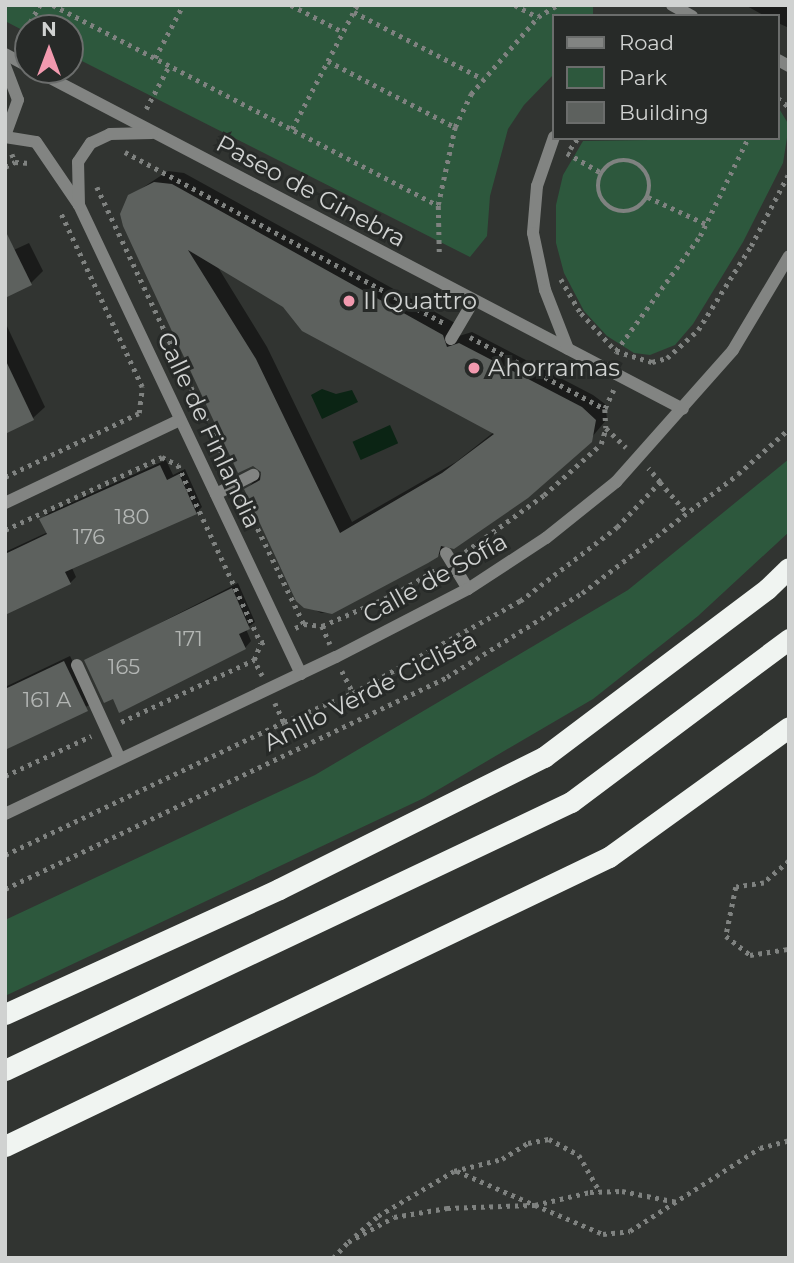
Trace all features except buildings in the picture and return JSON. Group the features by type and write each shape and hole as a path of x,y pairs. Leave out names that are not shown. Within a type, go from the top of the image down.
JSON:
{"highway":[{"path":"5,1014 279,888 544,757 767,590 789,568"},
{"path":"5,1070 571,802 789,639"},
{"path":"5,1146 610,858 789,727"}],"street":[{"path":"672,5 688,14"},
{"name":"Calle de Finlandia","path":"5,66 18,100 5,136 36,142 79,205 301,674"},
{"name":"Paseo de Ginebra","path":"62,84 683,409"},
{"name":"Calle de Finlandia","path":"79,205 78,162 91,143 110,134 155,133"},
{"path":"553,140 537,186 533,233 545,290 568,349"},
{"name":"Calle de Sofía","path":"5,814 301,674 468,589 546,538 616,482 683,409 733,350 789,256"},
{"path":"454,334 474,300"},
{"path":"5,503 180,420"},
{"path":"216,494 253,475"},
{"path":"449,557 468,589"},
{"path":"77,665 120,760"}],"path":[{"path":"52,5 438,205"},
{"path":"155,58 183,5"},
{"path":"291,5 343,32"},
{"path":"292,130 357,5"},
{"path":"515,5 538,17"},
{"path":"439,252 438,205 455,127 484,79 538,17 557,5"},
{"path":"354,12 484,79"},
{"path":"328,61 455,127"},
{"path":"562,164 577,140"},
{"path":"616,351 706,224 747,140"},
{"path":"121,150 454,334 605,409"},
{"path":"567,153 601,173"},
{"path":"624,159 640,165 650,180 648,197 628,211 612,208 601,197 601,173 624,159"},
{"path":"5,167 15,162"},
{"path":"559,275 581,313 616,351 652,362 680,350 698,330 751,246 789,173"},
{"path":"92,178 304,624"},
{"path":"648,197 706,224"},
{"path":"5,477 139,413 142,387 57,206"},
{"path":"322,626 395,594 544,495 601,444 606,428"},
{"name":"Anillo Verde Ciclista","path":"5,889 447,677 582,593 687,513 789,429"},
{"path":"5,530 162,457 178,465 261,643"},
{"path":"660,482 687,513"},
{"path":"5,776 254,660"},
{"path":"5,855 284,722"},
{"path":"789,861 764,883 736,887 726,936 750,955 789,949"},
{"path":"333,1258 378,1216 454,1171 502,1159 528,1143 550,1139 579,1155 600,1192"},
{"path":"454,1171 603,1234 630,1231 760,1148 789,1140"},
{"path":"348,1242 394,1217 447,1208 535,1205 600,1192 622,1191 678,1202"}],"green space":[{"path":"5,5 593,5 593,14 552,14 552,76 524,105 508,129 490,196 487,236 470,257 84,62 84,14 14,14 14,26 5,21"},
{"path":"780,110 789,125 783,163 743,242 693,324 675,345 650,355 634,353 607,336 584,311 564,273 556,243 556,205 563,175 583,141 780,140"},
{"path":"789,459 789,532 698,616 593,699 424,798 5,996 5,920 315,775 628,590"}],"shaded area":[{"path":"322,389 336,394 352,390 358,402 322,419 311,395"},
{"path":"390,425 398,443 361,460 353,442"}],"place":[{"name":"Il Quattro","path":"349,301"},
{"name":"Ahorramas","path":"474,368"}]}
